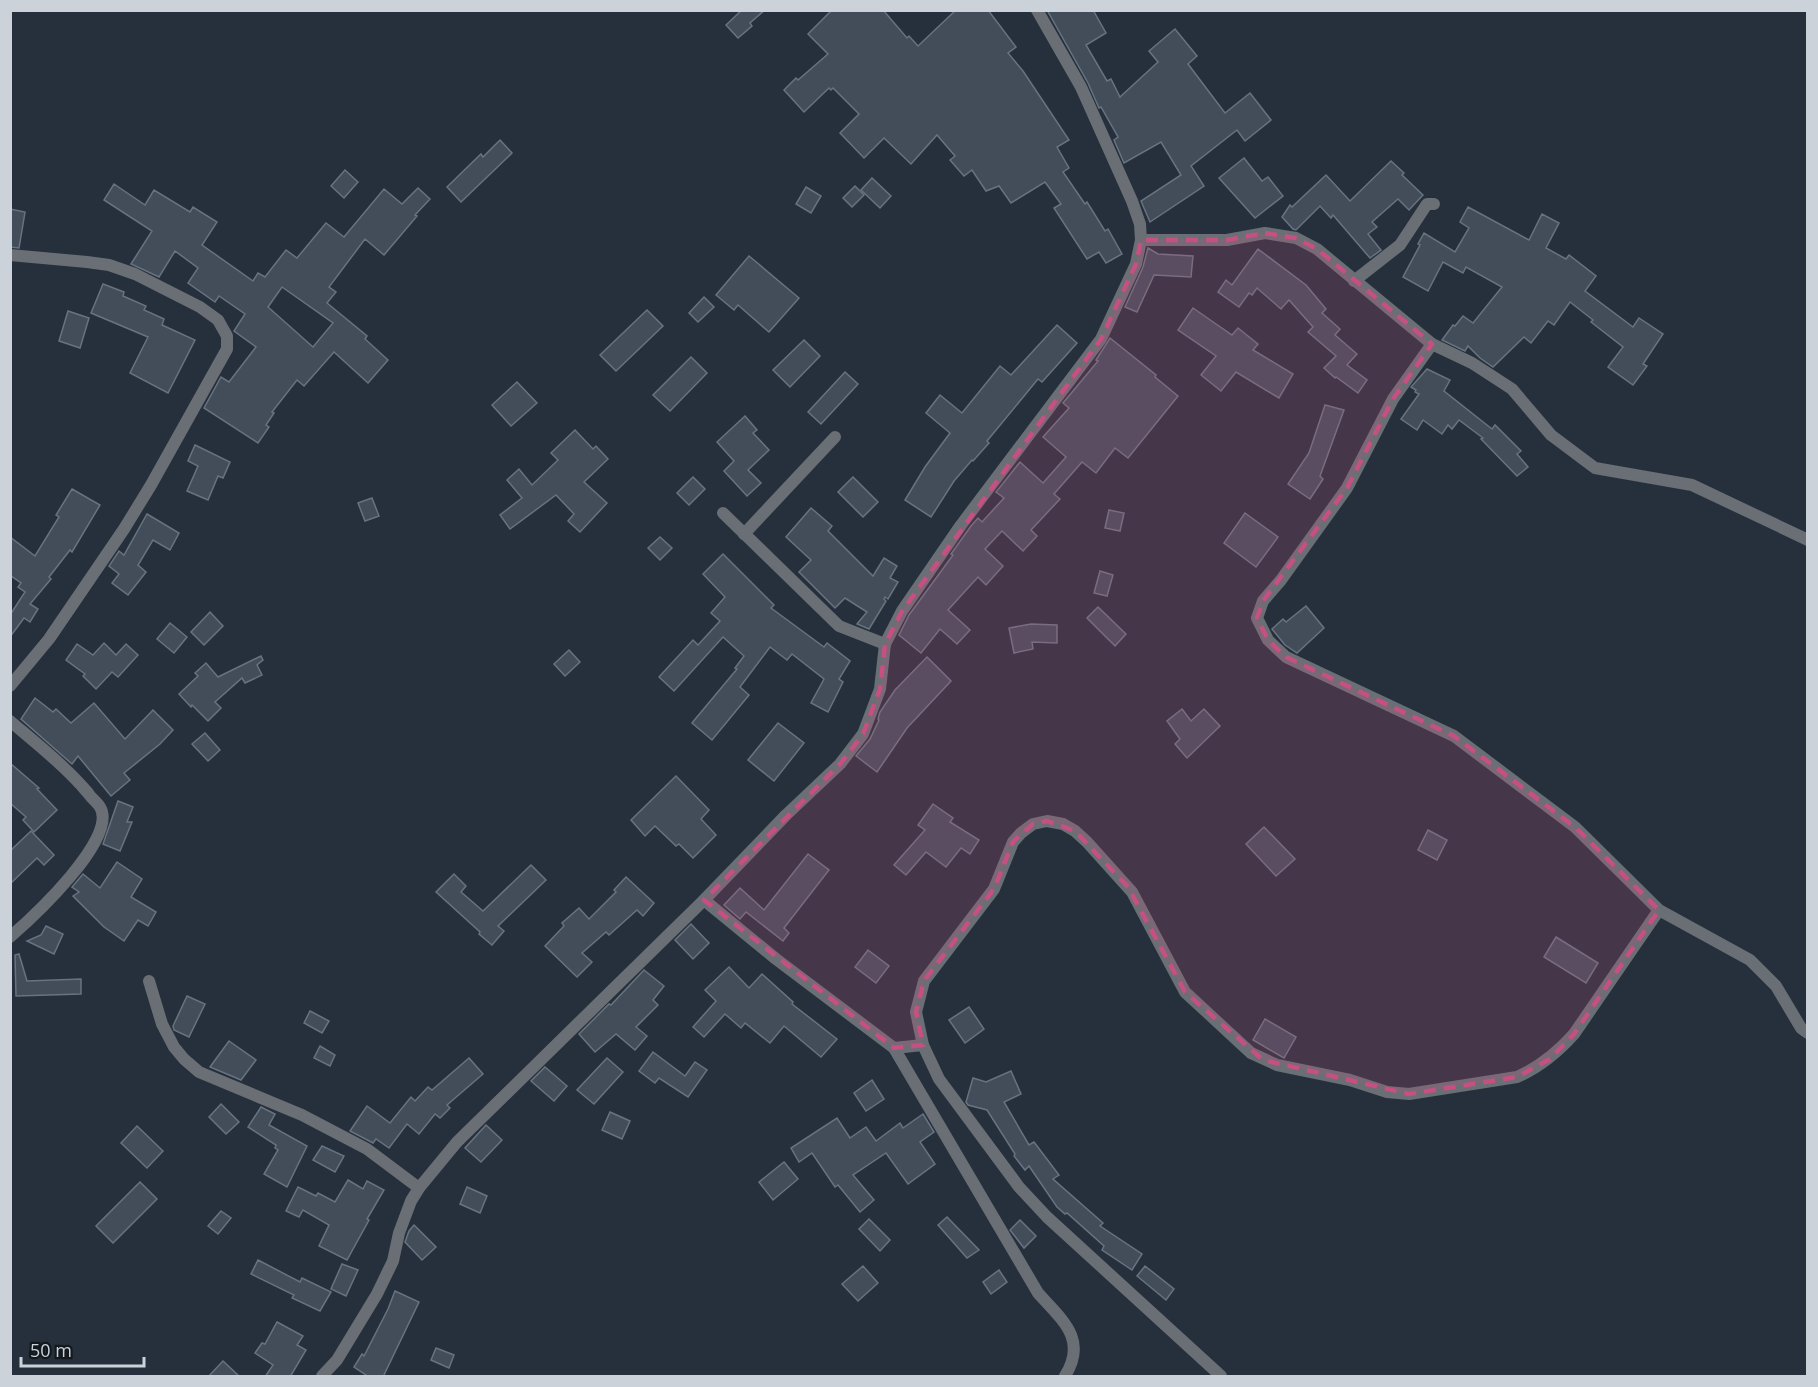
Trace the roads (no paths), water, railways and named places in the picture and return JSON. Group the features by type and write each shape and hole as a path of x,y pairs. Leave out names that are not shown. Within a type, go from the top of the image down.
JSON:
{"street":[{"path":"322,1377 337,1360 377,1294 393,1261 399,1233 411,1201 457,1142 840,764 863,734 880,690 885,644 902,611 961,525 1101,339 1136,264 1141,240 1140,224 1085,97 1037,10"},
{"path":"1354,281 1400,245 1427,204 1434,204"},
{"path":"1141,240 1227,240 1265,233 1296,238 1317,249 1432,344 1472,363 1512,389 1551,435 1595,468 1692,484 1808,540"},
{"path":"10,255 109,265 135,274 200,307 218,320 228,336 226,349 141,503 49,639 10,686"},
{"path":"1432,344 1393,399 1347,488 1281,580 1263,601 1257,618 1268,640 1286,657 1454,736 1575,827 1659,910 1750,960 1776,986 1801,1028 1808,1033"},
{"path":"744,534 835,437"},
{"path":"723,513 839,626 885,644"},
{"path":"10,721 74,776 101,808 102,819 100,834 86,858 49,901 10,937"},
{"path":"1221,1377 1047,1217 1019,1187 939,1079 923,1045 916,1012 924,981 994,889 1013,842 1021,833 1033,824 1047,822 1063,824 1075,831 1136,898 1185,992 1251,1053 1277,1065 1350,1080 1388,1092 1409,1094 1517,1077 1533,1070 1562,1048 1574,1034 1659,910"},
{"path":"704,900 776,959 894,1048 1038,1293 1069,1327 1074,1341 1074,1352 1072,1366 1065,1377"},
{"path":"150,981 162,1024 174,1047 199,1072 312,1120 367,1149 419,1188"},
{"path":"894,1048 923,1045"}]}
